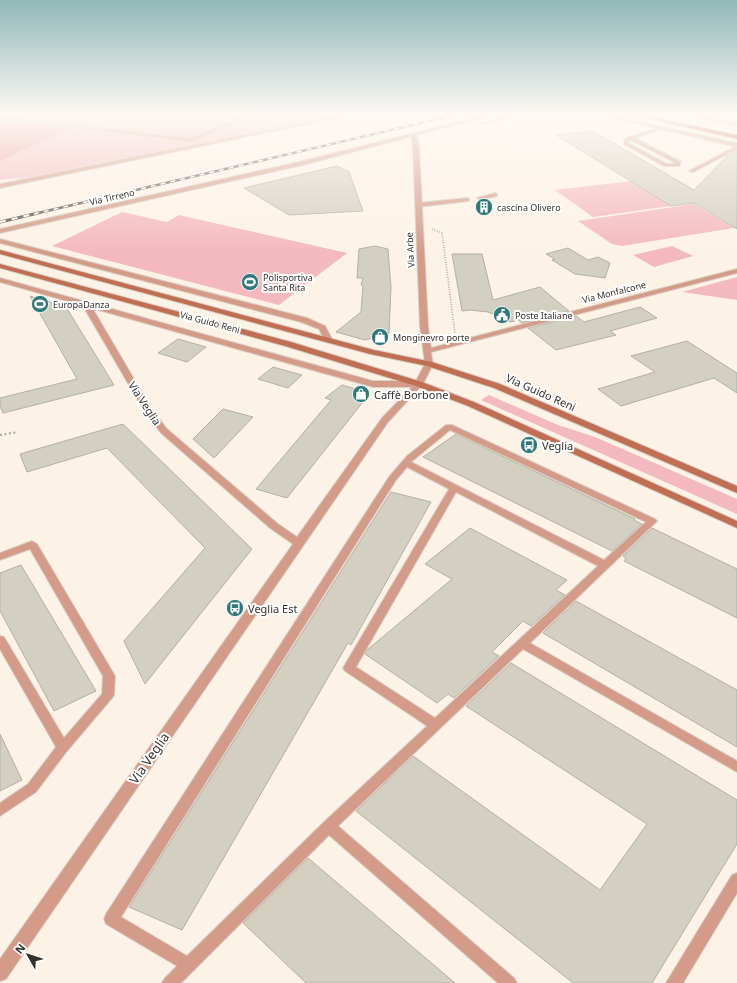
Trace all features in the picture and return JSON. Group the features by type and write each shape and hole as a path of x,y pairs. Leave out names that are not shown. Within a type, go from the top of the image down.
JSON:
{"main road":[{"name":"Via Guido Reni","path":"0,252 304,332 373,352 429,364 497,386 737,490"},
{"name":"Via Guido Reni","path":"0,266 288,344 419,384 471,404 737,525"}],"street":[{"path":"0,186 124,161"},
{"name":"Via Tirreno","path":"0,232 312,161"},
{"name":"Via Arbe","path":"416,161 429,364"},
{"path":"0,241 304,320 322,328 328,339"},
{"name":"Via Monfalcone","path":"427,351 737,271"},
{"name":"Via Guido Reni","path":"0,280 373,384 419,384"},
{"name":"Via Veglia","path":"92,306 90,311 147,409 164,431 274,526 298,544"},
{"name":"Via Veglia","path":"0,973 298,544 391,413 419,384 429,364"}],"lane":[{"path":"657,161 666,166 677,165 679,163 675,161"},
{"path":"691,171 710,161"},
{"path":"480,198 495,195"},
{"path":"418,205 467,200"},
{"path":"170,983 330,826 652,521 449,428 406,463 392,479 111,919 189,964"},
{"path":"406,463 605,564"},
{"path":"436,725 349,668 455,487"},
{"path":"0,557 32,544 109,676 108,695 63,747 32,788 0,810"},
{"path":"0,640 63,747"},
{"path":"522,643 737,767"},
{"path":"330,826 509,983"},
{"path":"674,983 737,880"}],"path":[{"path":"0,435 18,432"}],"shaded area":[{"path":"0,161 112,161 31,177 0,180"},
{"path":"632,181 671,206 593,217 555,190"},
{"path":"694,204 734,228 622,246 612,244 578,221"},
{"name":"Polisportiva Santa Rita","path":"122,212 167,222 179,215 347,253 279,305 52,246"},
{"path":"672,246 693,256 654,267 633,255"},
{"path":"737,277 737,300 682,292"},
{"path":"489,395 558,425 595,437 737,499 737,514 481,400"}],"building":[{"path":"598,161 644,161 694,190 722,161 737,161 737,229 694,203 671,206"},
{"path":"337,166 349,172 363,211 289,215 244,188"},
{"path":"375,246 388,249 391,288 389,333 365,340 336,332 361,312 363,285 361,285 363,278 357,278 359,249"},
{"path":"568,248 588,260 598,257 610,263 605,278 575,274 552,260 555,259 546,254"},
{"path":"452,254 482,254 493,300 540,287 569,311 522,323 518,320 511,322 488,312 470,310 462,311"},
{"path":"30,296 66,307 114,385 3,413 0,406 0,398 77,379"},
{"path":"640,307 657,318 610,331 616,335 556,350 528,328 576,316 584,322"},
{"path":"178,339 206,347 187,362 158,353"},
{"path":"687,341 737,373 737,393 714,378 621,406 598,389 655,372 631,356"},
{"path":"273,367 302,375 288,388 258,379"},
{"path":"342,385 370,393 287,498 256,489 331,400 325,398"},
{"path":"223,409 253,417 214,458 193,439"},
{"path":"123,424 252,549 145,684 124,641 205,548 107,448 27,472 20,454"},
{"path":"456,434 635,519 634,520 642,524 612,551 423,457"},
{"path":"391,492 431,502 351,645 348,643 182,930 129,907"},
{"path":"470,528 567,580 556,590 565,595 531,626 523,621 492,652 499,656 454,698 448,694 437,703 365,654 367,650 452,579 425,564"},
{"path":"652,528 737,569 737,618 624,561 626,558 623,556"},
{"path":"21,565 96,691 54,711 0,611 0,573"},
{"path":"576,601 737,690 737,747 543,633"},
{"path":"511,663 737,800 737,844 652,983 573,983 356,811 413,756 600,890 647,824 466,706"},
{"path":"0,734 22,780 0,791"},
{"path":"308,858 455,983 306,983 243,923"}],"railway":[{"path":"34,214 260,161"},
{"path":"0,222 38,213"}],"place":[{"name":"cascina Olivero","path":"484,207"},
{"name":"Polisportiva Santa Rita","path":"250,282"},
{"name":"EuropaDanza","path":"40,304"},
{"name":"Poste Italiane","path":"502,315"},
{"name":"Monginevro porte","path":"380,337"},
{"name":"Caffè Borbone","path":"361,394"},
{"name":"Veglia","path":"529,445"},
{"name":"Veglia Est","path":"235,608"}]}
